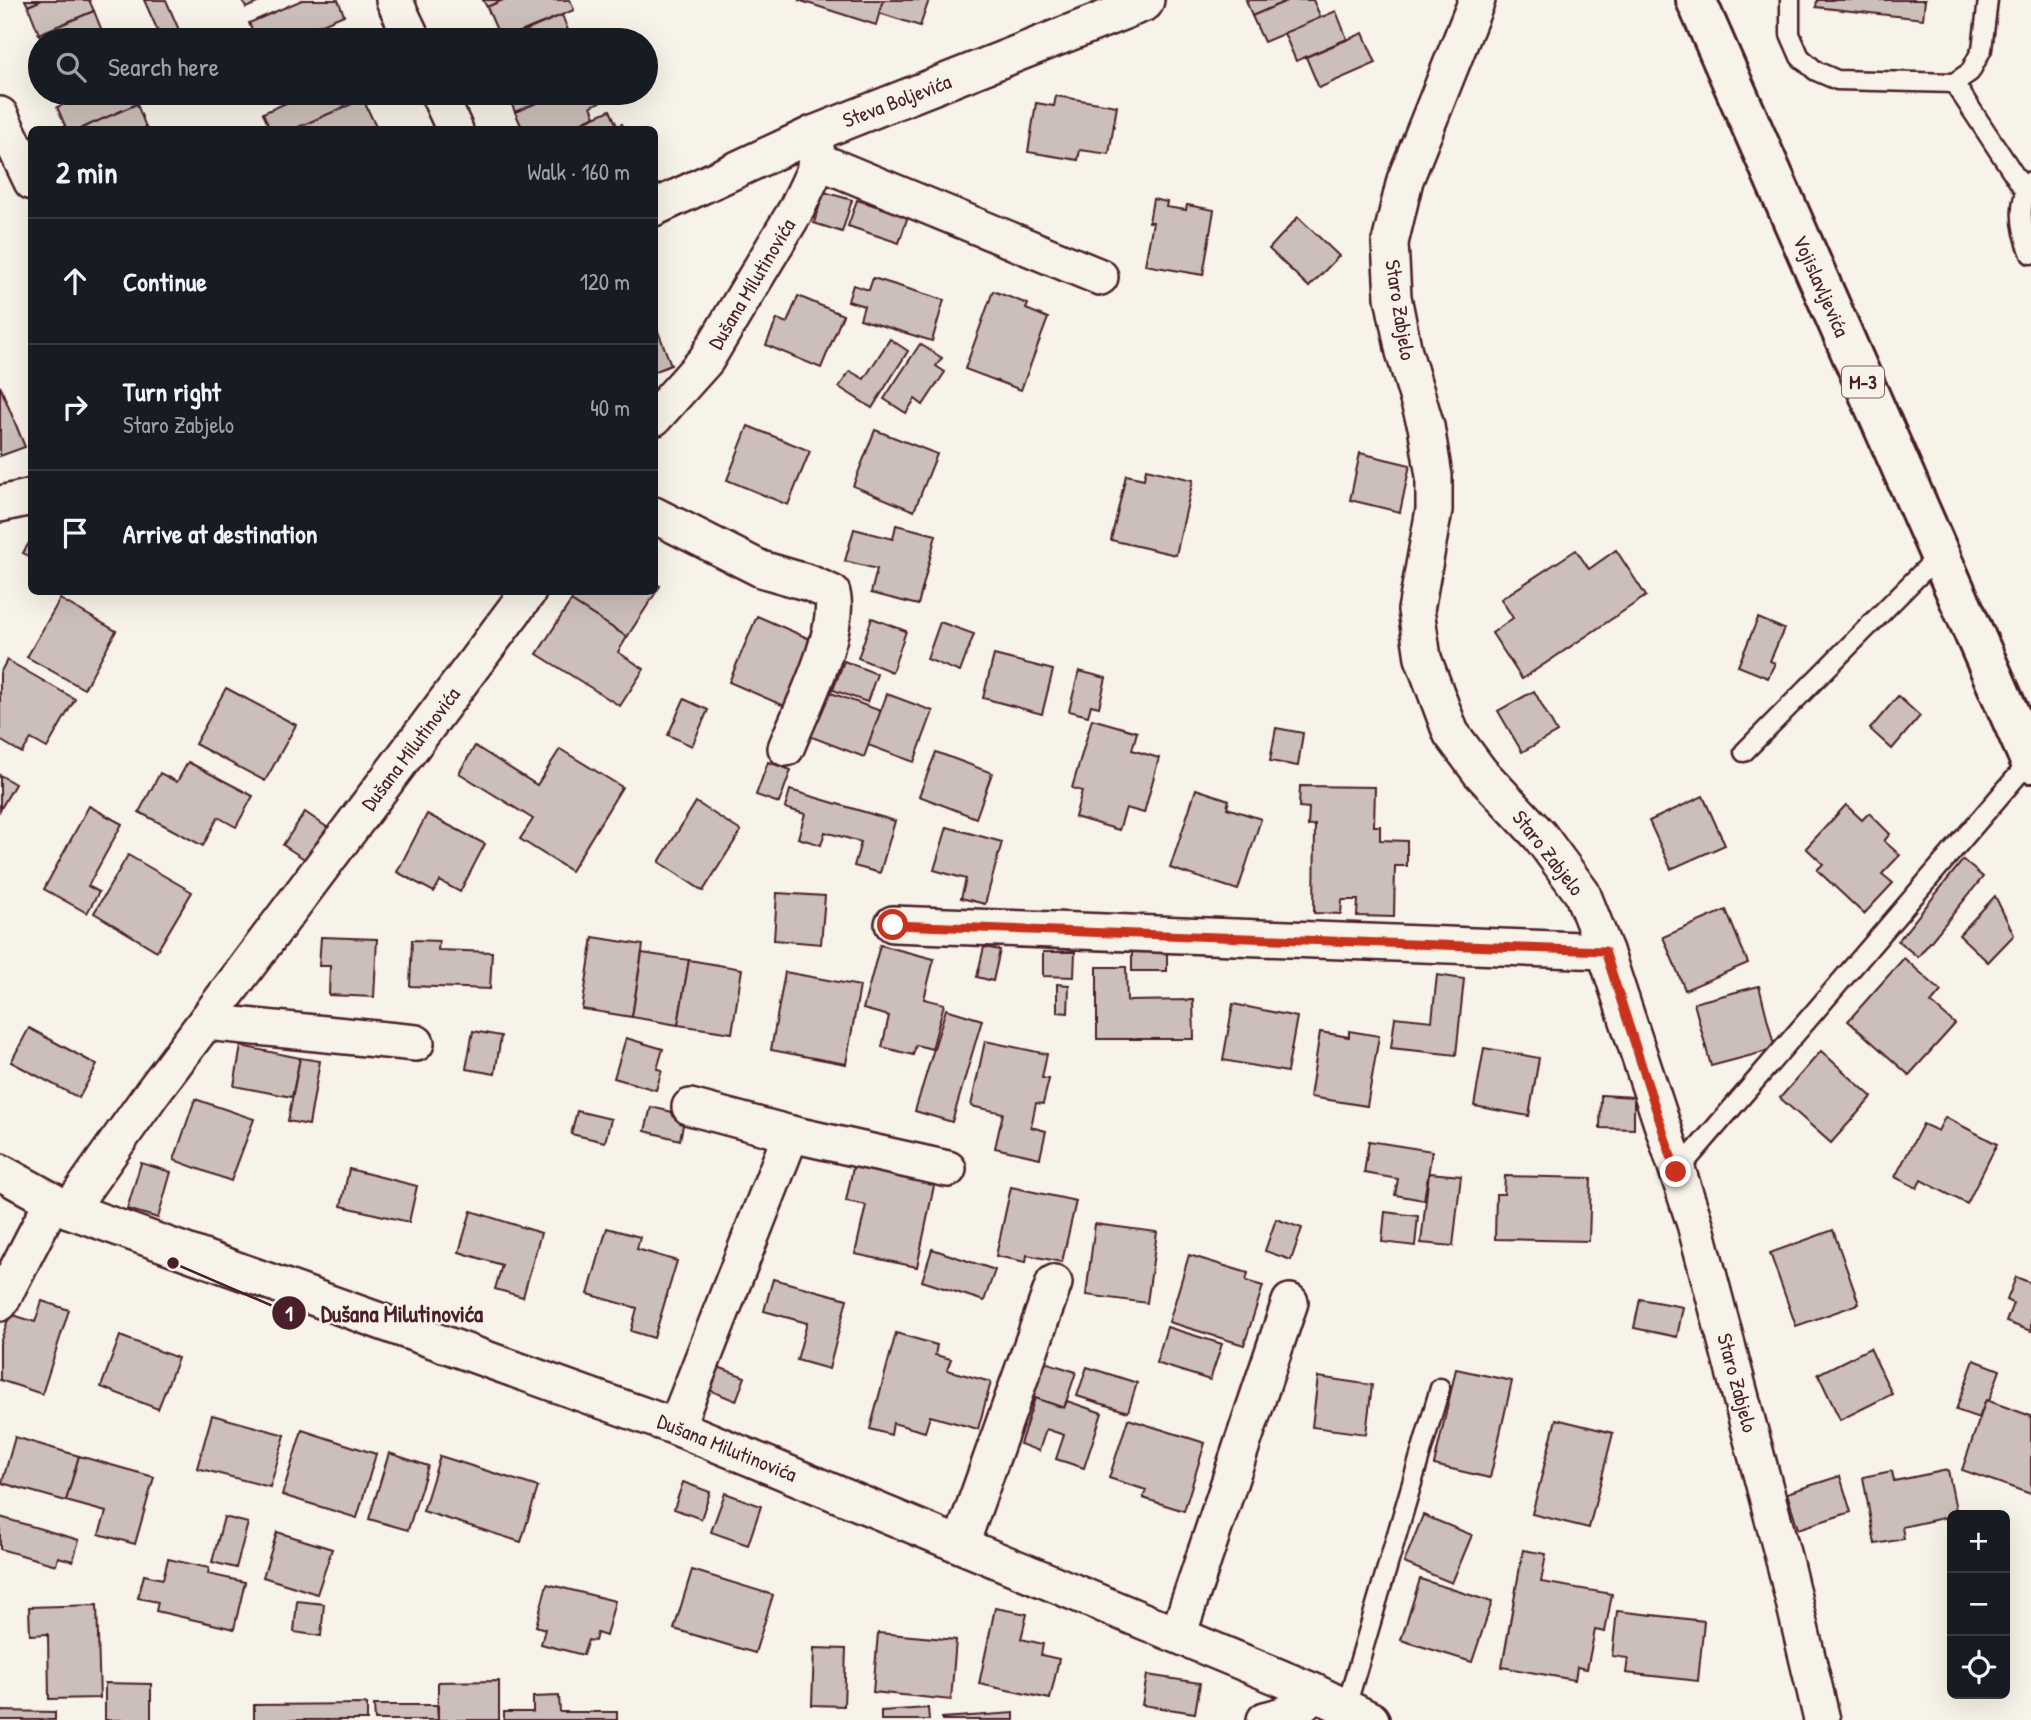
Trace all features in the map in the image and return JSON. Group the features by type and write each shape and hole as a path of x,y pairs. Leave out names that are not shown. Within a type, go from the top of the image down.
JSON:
{"main road":[{"name":"Vojislavljevića","path":"1696,0 2030,762"}],"street":[{"path":"394,0 407,28"},
{"name":"Staro Zabjelo","path":"1476,0 1405,180 1390,243 1394,297 1404,352 1426,426 1434,476 1434,510 1416,610 1423,659 1451,733 1480,772 1540,836 1582,893 1605,951 1695,1224 1786,1568 1822,1720"},
{"name":"Steva Boljevića","path":"658,206 815,147 1146,2"},
{"path":"444,105 453,126"},
{"path":"0,115 28,174"},
{"path":"815,147 1100,277"},
{"name":"Dušana Milutinovića","path":"658,414 706,360 796,210 814,172 815,147"},
{"path":"0,504 28,498"},
{"path":"658,517 761,569 809,583 832,593 836,607 832,633 786,748"},
{"name":"Dušana Milutinovića","path":"61,1206 206,1022 526,595"},
{"path":"893,925 1605,951"},
{"path":"206,1022 416,1043"},
{"path":"691,1108 791,1135 948,1169"},
{"path":"676,1427 791,1135"},
{"name":"Dušana Milutinovića","path":"0,1172 61,1206 676,1427 961,1544 1359,1713"},
{"path":"0,1303 61,1206"},
{"path":"961,1544 1054,1283"},
{"path":"1178,1635 1290,1302"},
{"path":"1265,1720 1292,1712 1303,1704 1312,1691"}],"lane":[{"path":"1790,0 1790,34 1800,57 1815,71 1837,80 1954,83 1970,72 1982,50 1988,0"},
{"path":"1954,83 2028,186 2020,216 2031,254"},
{"path":"1744,752 1939,555"},
{"path":"1676,1172 2030,762"},
{"path":"1359,1713 1440,1388"}],"building":[{"path":"25,0 42,0 28,6"},
{"path":"42,0 89,0 94,11 53,28 37,28 28,6"},
{"path":"144,0 166,0 178,28 157,28"},
{"path":"242,0 264,0 246,8"},
{"path":"302,0 338,0 344,15 313,28 251,28 249,23"},
{"path":"483,0 503,0 487,7"},
{"path":"503,0 570,0 574,10 530,28 496,28 487,7"},
{"path":"798,0 883,0 876,25"},
{"path":"883,0 929,0 920,26 879,13"},
{"path":"1246,0 1289,0 1252,16"},
{"path":"1289,0 1313,0 1321,18 1264,42 1252,16"},
{"path":"1817,0 1925,0 1923,19 1816,7"},
{"path":"94,11 101,28 53,28"},
{"path":"1336,11 1347,39 1296,61 1284,33"},
{"path":"562,15 567,28 532,28"},
{"path":"1363,33 1376,63 1319,88 1306,57"},
{"path":"1056,96 1117,106 1109,154 1080,150 1078,160 1028,152 1036,103 1054,106"},
{"path":"135,105 87,126 65,126 57,107"},
{"path":"137,105 145,126 87,126"},
{"path":"281,105 345,107 302,126 268,126 263,113"},
{"path":"349,105 366,105 376,126 301,126"},
{"path":"512,105 532,105 515,112"},
{"path":"532,105 593,105 591,106 595,116 574,126 521,126 515,112"},
{"path":"610,110 617,126 574,126"},
{"path":"824,192 852,200 842,232 814,223"},
{"path":"1153,199 1167,202 1166,207 1186,210 1187,205 1214,210 1203,275 1145,265 1153,222 1149,222"},
{"path":"857,200 908,216 899,243 848,226"},
{"path":"1298,217 1339,256 1309,287 1269,249"},
{"path":"873,278 944,300 932,341 860,319 864,306 848,301 853,285 869,290"},
{"path":"993,291 1028,304 1026,309 1048,318 1021,390 965,369"},
{"path":"798,296 843,315 821,368 766,345 777,319 787,323"},
{"path":"658,331 671,365 658,370"},
{"path":"890,339 908,351 872,408 839,387 850,371 864,379"},
{"path":"920,344 942,358 936,366 945,372 923,405 915,399 906,413 884,399"},
{"path":"0,386 25,447 0,456"},
{"path":"748,426 810,451 788,505 727,480"},
{"path":"875,430 937,454 914,511 853,486"},
{"path":"1360,453 1410,465 1400,512 1350,500"},
{"path":"1146,469 1193,480 1176,555 1111,540 1126,475 1144,479"},
{"path":"896,525 936,535 918,605 871,593 877,569 845,561 854,529 893,539"},
{"path":"1576,550 1589,569 1616,550 1646,596 1522,679 1492,633 1513,618 1501,599"},
{"path":"575,595 654,595 627,637 571,601"},
{"path":"60,599 116,631 84,689 27,657"},
{"path":"571,601 627,637 618,652 644,669 620,706 537,654"},
{"path":"757,616 817,642 789,708 729,682"},
{"path":"872,618 906,631 892,672 858,658"},
{"path":"1758,618 1784,629 1770,661 1775,663 1768,678 1738,666"},
{"path":"940,622 974,634 960,672 927,659"},
{"path":"994,655 1053,670 1042,714 983,698"},
{"path":"7,660 75,699 47,748 31,739 22,753 0,740 0,673"},
{"path":"844,661 877,674 867,702 833,690"},
{"path":"1079,671 1106,678 1099,707 1091,705 1088,716 1069,711"},
{"path":"226,688 296,725 265,781 195,744"},
{"path":"820,689 881,711 864,757 804,734"},
{"path":"1534,691 1557,732 1522,752 1498,711"},
{"path":"887,694 933,711 914,762 868,745"},
{"path":"1898,696 1920,716 1892,749 1870,729"},
{"path":"684,699 708,710 692,746 668,735"},
{"path":"1092,719 1137,732 1132,750 1159,758 1144,813 1126,808 1119,830 1075,817 1082,791 1072,788"},
{"path":"1276,728 1303,733 1298,766 1270,761"},
{"path":"475,746 537,785 560,749 622,787 571,871 520,839 533,819 459,773"},
{"path":"936,752 992,773 976,818 919,796"},
{"path":"188,762 253,796 236,827 218,817 203,846 139,812 160,773 177,782"},
{"path":"768,762 791,770 779,803 756,795"},
{"path":"0,775 15,784 0,810"},
{"path":"1300,786 1375,787 1374,826 1380,826 1380,840 1407,841 1407,866 1395,866 1394,917 1357,916 1358,900 1342,900 1341,914 1314,913 1315,825 1308,826 1309,808 1299,807"},
{"path":"1196,789 1229,800 1227,808 1261,819 1238,890 1170,868"},
{"path":"790,790 895,821 880,873 854,866 861,842 825,832 821,845 798,838 805,814 785,808"},
{"path":"1703,796 1725,845 1671,869 1649,821"},
{"path":"696,802 741,831 703,891 659,862"},
{"path":"1846,805 1862,820 1869,813 1890,834 1884,841 1900,855 1882,874 1893,883 1864,914 1817,870 1823,864 1806,848"},
{"path":"89,806 122,824 88,886 99,892 87,913 44,889"},
{"path":"305,812 331,830 309,862 283,845"},
{"path":"427,814 485,844 460,892 440,881 434,892 397,872"},
{"path":"947,827 1002,842 985,904 961,898 966,879 934,870"},
{"path":"128,855 192,892 157,951 94,913"},
{"path":"1963,860 1983,877 1918,957 1898,941"},
{"path":"777,893 825,896 821,944 774,940"},
{"path":"1995,896 2014,935 1988,962 1959,935"},
{"path":"1726,910 1748,963 1685,990 1663,937"},
{"path":"321,937 377,939 374,997 329,995 330,966 319,966"},
{"path":"593,937 643,945 632,1017 582,1009"},
{"path":"412,940 439,941 438,950 492,952 490,989 410,986"},
{"path":"880,945 934,959 924,999 944,1004 932,1049 916,1045 913,1055 882,1047 889,1016 863,1009"},
{"path":"984,947 1000,950 993,981 977,977"},
{"path":"1132,951 1167,951 1167,971 1132,971"},
{"path":"1043,952 1075,952 1074,977 1043,976"},
{"path":"642,953 689,960 678,1025 632,1017"},
{"path":"1904,958 1941,991 1931,1003 1955,1024 1909,1075 1848,1021"},
{"path":"689,960 742,969 732,1033 678,1025"},
{"path":"1097,967 1126,967 1127,1001 1193,1000 1194,1039 1097,1039"},
{"path":"785,972 860,986 846,1064 771,1050"},
{"path":"1437,975 1464,979 1456,1055 1391,1048 1395,1017 1432,1021"},
{"path":"1057,984 1069,985 1068,1013 1057,1012"},
{"path":"1759,986 1775,1049 1711,1066 1694,1003"},
{"path":"1233,1004 1297,1017 1287,1072 1223,1060"},
{"path":"946,1009 982,1020 952,1122 915,1111"},
{"path":"29,1028 97,1065 79,1098 11,1062"},
{"path":"473,1031 501,1036 495,1074 466,1069"},
{"path":"1349,1031 1379,1036 1367,1106 1310,1097 1320,1032 1349,1037"},
{"path":"626,1038 663,1049 657,1069 662,1070 656,1090 614,1078"},
{"path":"985,1041 1047,1054 1042,1078 1049,1079 1043,1104 1036,1103 1031,1127 1046,1131 1040,1158 995,1148 1003,1113 971,1106"},
{"path":"241,1046 300,1058 292,1097 234,1086"},
{"path":"1484,1048 1539,1058 1529,1116 1474,1106"},
{"path":"1821,1051 1872,1097 1831,1143 1780,1098"},
{"path":"300,1058 320,1061 309,1125 288,1121"},
{"path":"1601,1095 1634,1097 1634,1129 1600,1128"},
{"path":"195,1099 254,1119 231,1181 174,1160"},
{"path":"651,1107 685,1115 680,1140 645,1131"},
{"path":"577,1111 611,1119 605,1142 571,1134"},
{"path":"1945,1117 1997,1144 1967,1204 1921,1180 1917,1188 1895,1177 1923,1124 1938,1131"},
{"path":"1369,1141 1432,1151 1424,1200 1395,1195 1398,1179 1364,1173"},
{"path":"855,1158 936,1176 917,1267 855,1254 866,1205 846,1201"},
{"path":"141,1163 171,1172 158,1218 127,1209"},
{"path":"349,1169 417,1186 409,1222 341,1206"},
{"path":"1429,1173 1461,1176 1453,1246 1421,1243"},
{"path":"1505,1176 1591,1178 1589,1241 1495,1239 1496,1194 1504,1194"},
{"path":"1011,1187 1076,1201 1062,1262 1027,1255 1026,1262 996,1256"},
{"path":"471,1211 541,1233 523,1297 495,1289 502,1265 459,1252"},
{"path":"1385,1212 1418,1216 1415,1246 1382,1242"},
{"path":"1276,1219 1302,1228 1291,1260 1265,1251"},
{"path":"1095,1224 1157,1232 1147,1303 1086,1295"},
{"path":"607,1228 640,1237 637,1249 677,1261 654,1338 631,1331 637,1308 588,1294"},
{"path":"1833,1230 1859,1304 1796,1326 1770,1253"},
{"path":"932,1249 995,1270 984,1301 922,1281"},
{"path":"1189,1255 1248,1273 1246,1281 1263,1286 1244,1345 1169,1322"},
{"path":"2016,1277 2031,1283 2031,1331 2006,1322 2013,1303 2007,1300"},
{"path":"773,1279 847,1299 829,1369 797,1360 807,1323 764,1311"},
{"path":"1640,1299 1683,1307 1677,1337 1634,1328"},
{"path":"42,1301 69,1310 42,1394 0,1380 0,1343 10,1314 35,1322"},
{"path":"1167,1327 1222,1344 1210,1380 1156,1363"},
{"path":"896,1333 937,1345 935,1355 951,1359 947,1370 991,1382 978,1429 930,1416 925,1432 893,1423 891,1435 870,1429"},
{"path":"120,1336 178,1358 158,1409 101,1387"},
{"path":"1870,1348 1892,1394 1840,1420 1818,1374"},
{"path":"1029,1357 1076,1372 1064,1408 1035,1398 1032,1407 1015,1401"},
{"path":"1974,1360 2000,1370 1989,1401 1986,1400 1979,1418 1956,1410"},
{"path":"718,1367 745,1377 736,1401 709,1390"},
{"path":"1087,1367 1137,1383 1128,1412 1077,1396"},
{"path":"1456,1369 1512,1381 1490,1478 1434,1465"},
{"path":"1318,1377 1372,1385 1366,1434 1312,1427"},
{"path":"1035,1398 1064,1408 1067,1401 1102,1413 1084,1468 1056,1459 1064,1435 1046,1429 1039,1451 1020,1444"},
{"path":"1986,1400 2031,1416 2031,1494 1962,1470"},
{"path":"212,1415 285,1435 270,1487 197,1468"},
{"path":"1128,1419 1205,1443 1184,1511 1143,1498 1146,1490 1109,1478"},
{"path":"1556,1419 1613,1433 1589,1528 1532,1514"},
{"path":"302,1430 376,1454 357,1518 282,1495"},
{"path":"15,1437 79,1456 66,1501 2,1483"},
{"path":"389,1453 428,1466 408,1530 369,1519"},
{"path":"79,1456 154,1477 135,1544 99,1534 106,1512 66,1501"},
{"path":"440,1456 538,1487 521,1542 423,1511"},
{"path":"1948,1470 1956,1510 1947,1510 1947,1517 1902,1527 1904,1539 1875,1544 1863,1477 1892,1471 1894,1481"},
{"path":"1840,1476 1851,1512 1798,1529 1787,1493"},
{"path":"683,1482 710,1492 701,1519 674,1509"},
{"path":"725,1493 761,1506 748,1545 711,1532"},
{"path":"1423,1515 1472,1535 1452,1583 1404,1563"},
{"path":"0,1517 79,1540 73,1561 58,1557 56,1565 0,1549"},
{"path":"224,1517 248,1523 236,1568 212,1562"},
{"path":"277,1532 332,1549 317,1594 263,1577"},
{"path":"1523,1550 1546,1554 1541,1582 1612,1594 1605,1632 1595,1630 1587,1669 1577,1667 1575,1680 1502,1667"},
{"path":"168,1559 209,1568 208,1574 245,1582 234,1629 156,1611 158,1602 138,1598 144,1575 163,1579"},
{"path":"692,1570 773,1595 755,1653 674,1629"},
{"path":"1420,1579 1492,1602 1472,1662 1401,1640"},
{"path":"547,1584 615,1601 606,1636 597,1633 595,1641 588,1640 583,1655 541,1644 545,1629 536,1626"},
{"path":"297,1601 324,1604 321,1636 294,1632"},
{"path":"97,1605 100,1698 49,1699 48,1634 30,1635 29,1607"},
{"path":"995,1608 1027,1614 1021,1639 1043,1644 1041,1655 1059,1659 1050,1699 979,1684"},
{"path":"1617,1611 1704,1621 1698,1681 1626,1673 1628,1658 1612,1656"},
{"path":"878,1633 956,1640 951,1700 873,1692"},
{"path":"814,1648 846,1649 844,1706 812,1705"},
{"path":"1147,1675 1200,1683 1195,1713 1142,1705"},
{"path":"499,1681 499,1720 438,1720 438,1682"},
{"path":"105,1683 151,1684 151,1720 105,1720"},
{"path":"559,1696 560,1712 617,1712 617,1720 504,1720 504,1712 533,1712 533,1697"},
{"path":"367,1704 367,1720 254,1720 254,1705"},
{"path":"374,1705 437,1705 438,1720 375,1720"},
{"path":"928,1708 929,1720 881,1720 881,1711"},
{"path":"0,1711 55,1712 55,1720 0,1720"},
{"path":"1014,1713 1014,1720 942,1720 942,1718"}],"place":[{"name":"Dušana Milutinovića","path":"173,1263"}],"route":[{"path":"893,925 1605,951 1676,1172"}]}
